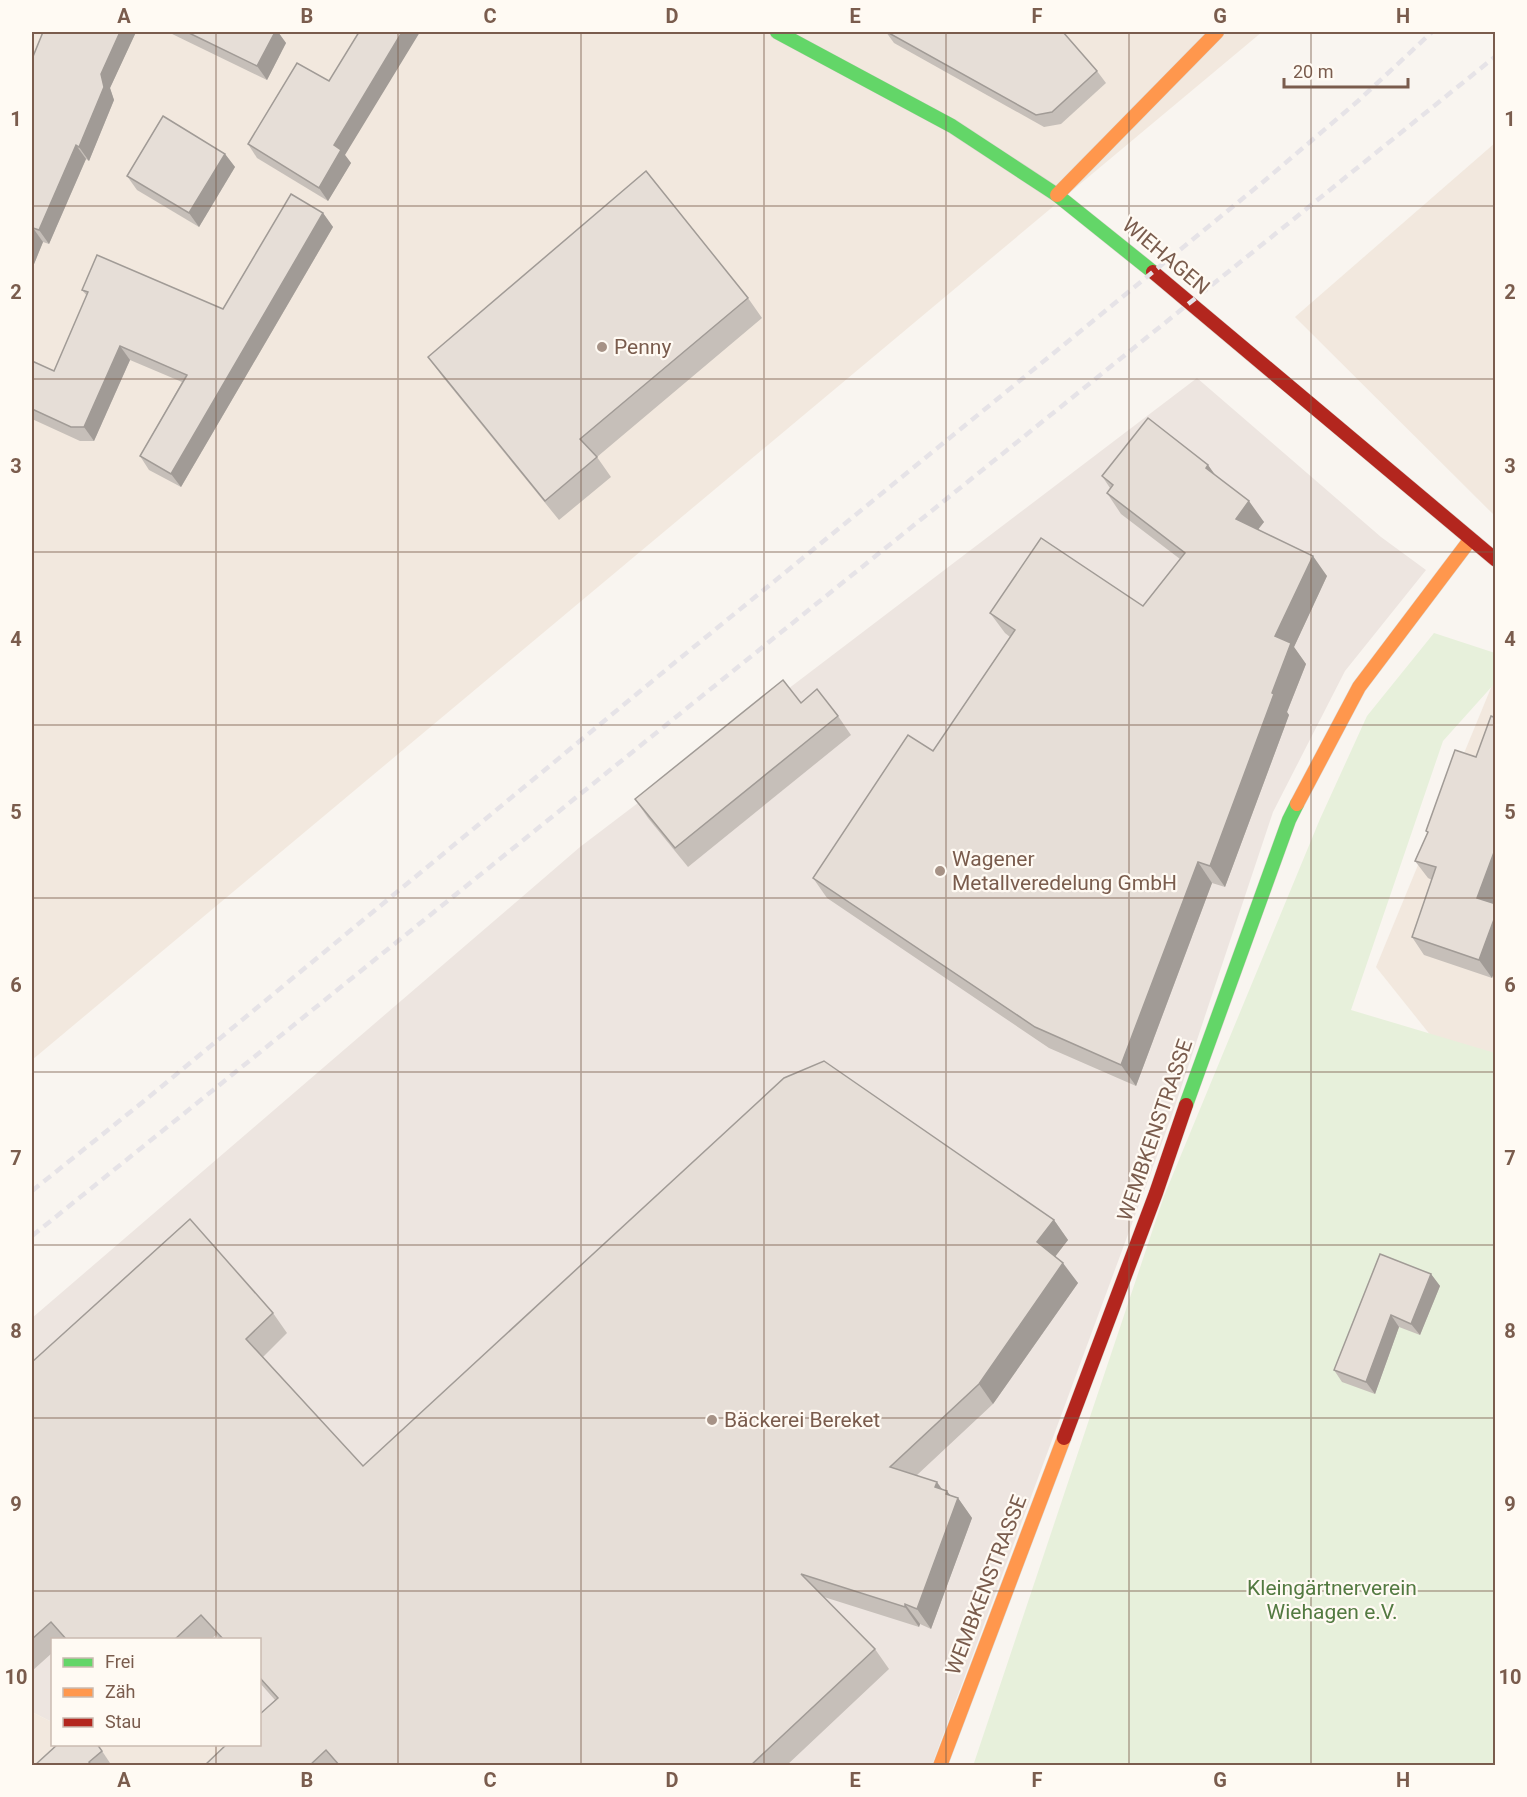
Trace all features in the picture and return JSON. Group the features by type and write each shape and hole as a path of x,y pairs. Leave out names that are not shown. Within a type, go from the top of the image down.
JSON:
{"street":[{"name":"WIEHAGEN","path":"777,32 952,126 1057,195 1109,235 1496,560"},
{"path":"1057,195 1217,32"},
{"name":"WEMBKENSTRASSE","path":"940,1766 1156,1193 1174,1137 1289,820 1359,687 1470,540"}],"shaded area":[{"path":"32,32 1262,32 32,1060"},
{"path":"1495,143 1495,516 1295,317"},
{"path":"1197,378 1381,537 1426,570 1345,671 1273,812 1171,1118 932,1765 279,1765 261,1745 261,1638 51,1638 51,1722 32,1712 32,1318 580,847"},
{"path":"1495,678 1495,1116 1376,967"},
{"path":"32,1712 51,1722 51,1746 260,1746 279,1765 32,1765"}],"green space":[{"name":"Kleingärtnerverein Wiehagen e.V.","path":"1434,633 1495,653 1495,683 1443,741 1351,1010 1495,1053 1495,1765 973,1766 1164,1196 1320,819 1367,716"}],"building":[{"path":"43,32 120,32 101,74 104,87 79,147 76,145 39,230 33,228 32,232 32,59"},
{"path":"187,32 275,32 257,66"},
{"path":"359,32 402,32 334,145 341,150 319,188 248,144 297,63 329,81"},
{"path":"887,32 1063,32 1097,71 1052,112 1036,115"},
{"path":"163,116 225,154 189,213 127,176"},
{"name":"Penny","path":"646,171 748,298 580,439 597,457 545,501 428,357"},
{"path":"291,194 323,213 171,474 140,456 187,375 120,346 84,427 71,427 32,409 32,361 54,371 88,292 82,290 97,255 223,309"},
{"path":"1148,418 1208,465 1206,468 1249,501 1236,519 1313,556 1275,636 1291,643 1210,866 1198,862 1121,1065 1035,1027 813,878 908,735 933,751 1015,630 990,613 1041,538 1143,606 1185,553 1107,493 1113,485 1102,476"},
{"path":"783,680 801,703 817,689 838,716 675,848 635,799"},
{"path":"1491,716 1496,718 1496,847 1477,898 1496,904 1496,914 1479,960 1412,937 1436,867 1415,861 1428,832 1426,831 1455,750 1476,757"},
{"name":"Bäckerei Bereket","path":"824,1061 1054,1220 1037,1242 1063,1263 979,1384 890,1467 937,1482 935,1487 958,1498 917,1609 801,1574 875,1649 750,1766 340,1766 326,1750 309,1766 204,1766 225,1746 261,1746 261,1713 278,1698 261,1679 261,1638 222,1638 201,1615 176,1638 65,1638 51,1622 32,1639 32,1362 190,1219 273,1313 246,1339 363,1466 784,1078"},
{"path":"1380,1254 1431,1274 1411,1324 1391,1315 1366,1382 1334,1370"},
{"path":"56,1746 98,1746 102,1751 89,1762 92,1766 34,1766"}],"railway":[{"path":"32,1191 1263,182 1358,101 1432,32"},
{"path":"32,1236 1496,56"}],"traffic: fast":[{"path":"777,32 952,126 1057,195 1153,272"},
{"path":"1186,1105 1289,820 1297,804"}],"traffic: slow":[{"path":"1057,195 1217,32"},
{"path":"1297,804 1359,687 1470,540"},
{"path":"940,1766 1064,1438"}],"traffic: jam":[{"path":"1153,272 1496,560"},
{"path":"1064,1438 1156,1193 1186,1105"}],"place":[{"name":"Penny","path":"602,347"},
{"name":"Wagener Metallveredelung GmbH","path":"940,871"},
{"name":"Bäckerei Bereket","path":"712,1420"}]}
